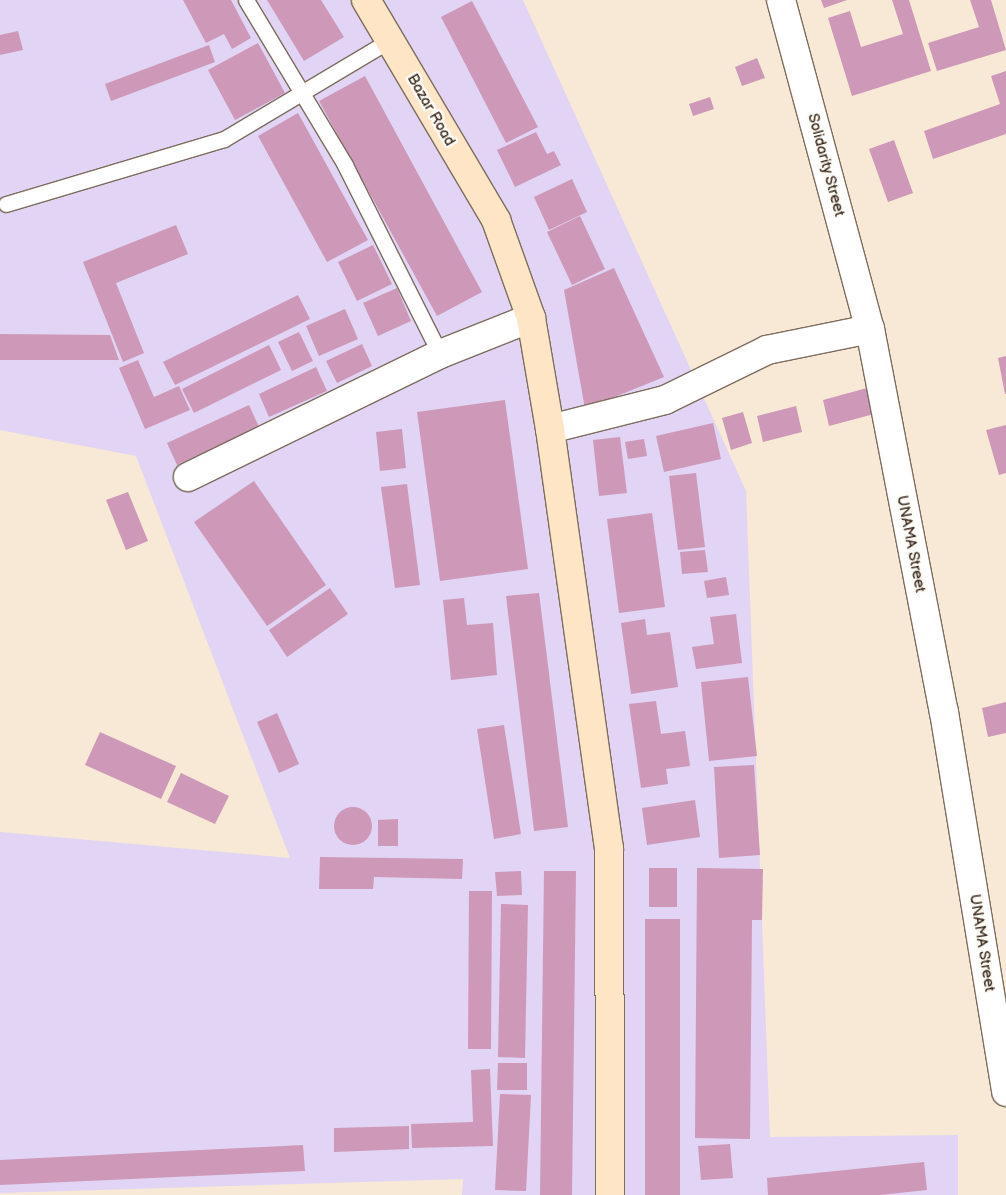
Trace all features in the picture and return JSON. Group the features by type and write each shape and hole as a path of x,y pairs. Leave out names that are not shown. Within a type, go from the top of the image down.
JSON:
{"main road":[{"name":"Bazar Road","path":"366,0 496,220 531,318 550,430 609,848 610,1195"}],"street":[{"name":"Solidarity Street","path":"781,0 870,329"},
{"path":"188,477 440,354 531,318"},
{"path":"550,430 664,400 767,350 870,329"},
{"name":"UNAMA Street","path":"870,329 944,712 1006,1092"}],"lane":[{"path":"246,0 345,165 440,354"},
{"path":"6,204 224,139 390,40"}],"shaded area":[{"path":"0,0 523,0 746,491 770,1137 958,1135 958,1195 462,1195 463,1179 0,1193 0,832 290,858 136,456 0,430"}],"building":[{"path":"183,0 231,0 251,38 232,49 224,34 206,43"},
{"path":"267,0 321,0 344,37 304,61"},
{"path":"821,0 847,0 824,8"},
{"path":"892,0 909,0 931,71 852,96 828,18 850,11 861,47 903,34"},
{"path":"970,0 991,0 1006,50 937,71 928,43 979,27"},
{"path":"472,1 538,127 506,143 441,17"},
{"path":"18,31 23,50 0,55 0,35"},
{"path":"258,43 285,93 235,120 208,70"},
{"path":"209,45 215,62 111,101 105,84"},
{"path":"757,58 765,78 742,86 735,67"},
{"path":"1006,71 1006,134 933,159 924,131 1000,104 991,76"},
{"path":"365,76 482,292 437,316 319,101"},
{"path":"710,97 714,109 693,116 689,104"},
{"path":"298,113 368,240 327,262 258,136"},
{"path":"536,132 547,154 554,151 561,165 515,187 497,150"},
{"path":"894,140 913,193 888,202 869,149"},
{"path":"572,179 587,212 549,230 534,197"},
{"path":"580,216 605,269 572,285 547,232"},
{"path":"176,225 188,254 116,283 144,353 123,362 83,262"},
{"path":"373,245 392,284 357,301 338,262"},
{"path":"614,268 664,377 585,409 564,290"},
{"path":"397,288 411,321 378,336 363,303"},
{"path":"298,295 310,319 175,385 163,362"},
{"path":"345,309 358,339 319,356 306,326"},
{"path":"299,332 313,361 292,371 278,342"},
{"path":"0,334 110,335 119,360 0,360"},
{"path":"362,344 372,366 337,383 326,361"},
{"path":"269,345 281,370 194,413 182,389"},
{"path":"1006,356 1006,394 1005,394 998,358"},
{"path":"138,360 154,397 179,386 190,410 145,429 119,368"},
{"path":"316,367 327,391 269,417 259,394"},
{"path":"867,388 874,414 829,426 823,400"},
{"path":"505,400 528,569 440,581 417,412"},
{"path":"249,405 259,427 177,465 167,443"},
{"path":"796,406 802,432 763,442 757,416"},
{"path":"743,412 752,443 731,450 722,418"},
{"path":"713,423 721,459 664,472 656,436"},
{"path":"1006,425 1006,473 999,475 986,430"},
{"path":"402,429 406,468 380,471 376,432"},
{"path":"620,437 627,493 599,496 593,440"},
{"path":"644,439 647,456 628,459 625,442"},
{"path":"696,473 705,547 678,550 669,476"},
{"path":"254,481 326,585 267,626 194,522"},
{"path":"407,484 420,585 395,588 381,487"},
{"path":"128,492 148,541 126,550 106,500"},
{"path":"652,513 665,607 619,613 607,519"},
{"path":"705,550 708,572 682,574 680,552"},
{"path":"726,577 729,595 707,598 704,581"},
{"path":"330,588 348,614 287,657 269,630"},
{"path":"539,593 568,827 534,831 506,596"},
{"path":"464,598 467,625 493,623 497,675 451,680 443,600"},
{"path":"736,614 742,663 696,669 692,647 714,644 710,617"},
{"path":"645,619 647,635 670,632 678,687 631,694 621,623"},
{"path":"748,677 757,756 709,761 701,682"},
{"path":"656,701 661,734 685,731 690,766 666,769 668,784 641,788 629,704"},
{"path":"1006,702 1006,733 988,737 982,708"},
{"path":"277,713 299,764 279,773 257,722"},
{"path":"504,725 521,834 494,839 477,729"},
{"path":"100,732 176,766 161,799 85,765"},
{"path":"754,765 760,855 719,858 714,767"},
{"path":"181,773 229,796 215,824 167,802"},
{"path":"695,800 700,837 647,845 642,808"},
{"path":"353,807 360,808 366,813 371,819 371,833 366,839 360,844 353,845 346,844 340,839 335,833 334,826 335,819 340,813 346,808"},
{"path":"398,819 398,846 378,846 378,820"},
{"path":"320,857 463,859 462,879 374,877 373,889 319,889"},
{"path":"649,868 677,868 677,907 649,907"},
{"path":"697,868 763,869 762,920 752,920 750,1139 695,1138"},
{"path":"521,871 522,895 497,896 495,872"},
{"path":"544,871 576,871 572,1195 540,1195"},
{"path":"469,891 492,891 491,1049 468,1049"},
{"path":"501,904 528,905 525,1058 498,1057"},
{"path":"645,919 680,919 680,1195 645,1195"},
{"path":"498,1063 527,1063 527,1090 497,1090"},
{"path":"490,1069 493,1146 412,1148 411,1124 473,1122 471,1070"},
{"path":"500,1094 531,1095 526,1191 495,1190"},
{"path":"409,1126 409,1149 334,1152 334,1128"},
{"path":"730,1144 733,1178 701,1180 698,1146"},
{"path":"303,1145 305,1171 0,1185 0,1160"},
{"path":"924,1162 927,1190 880,1195 768,1195 767,1178"}]}
